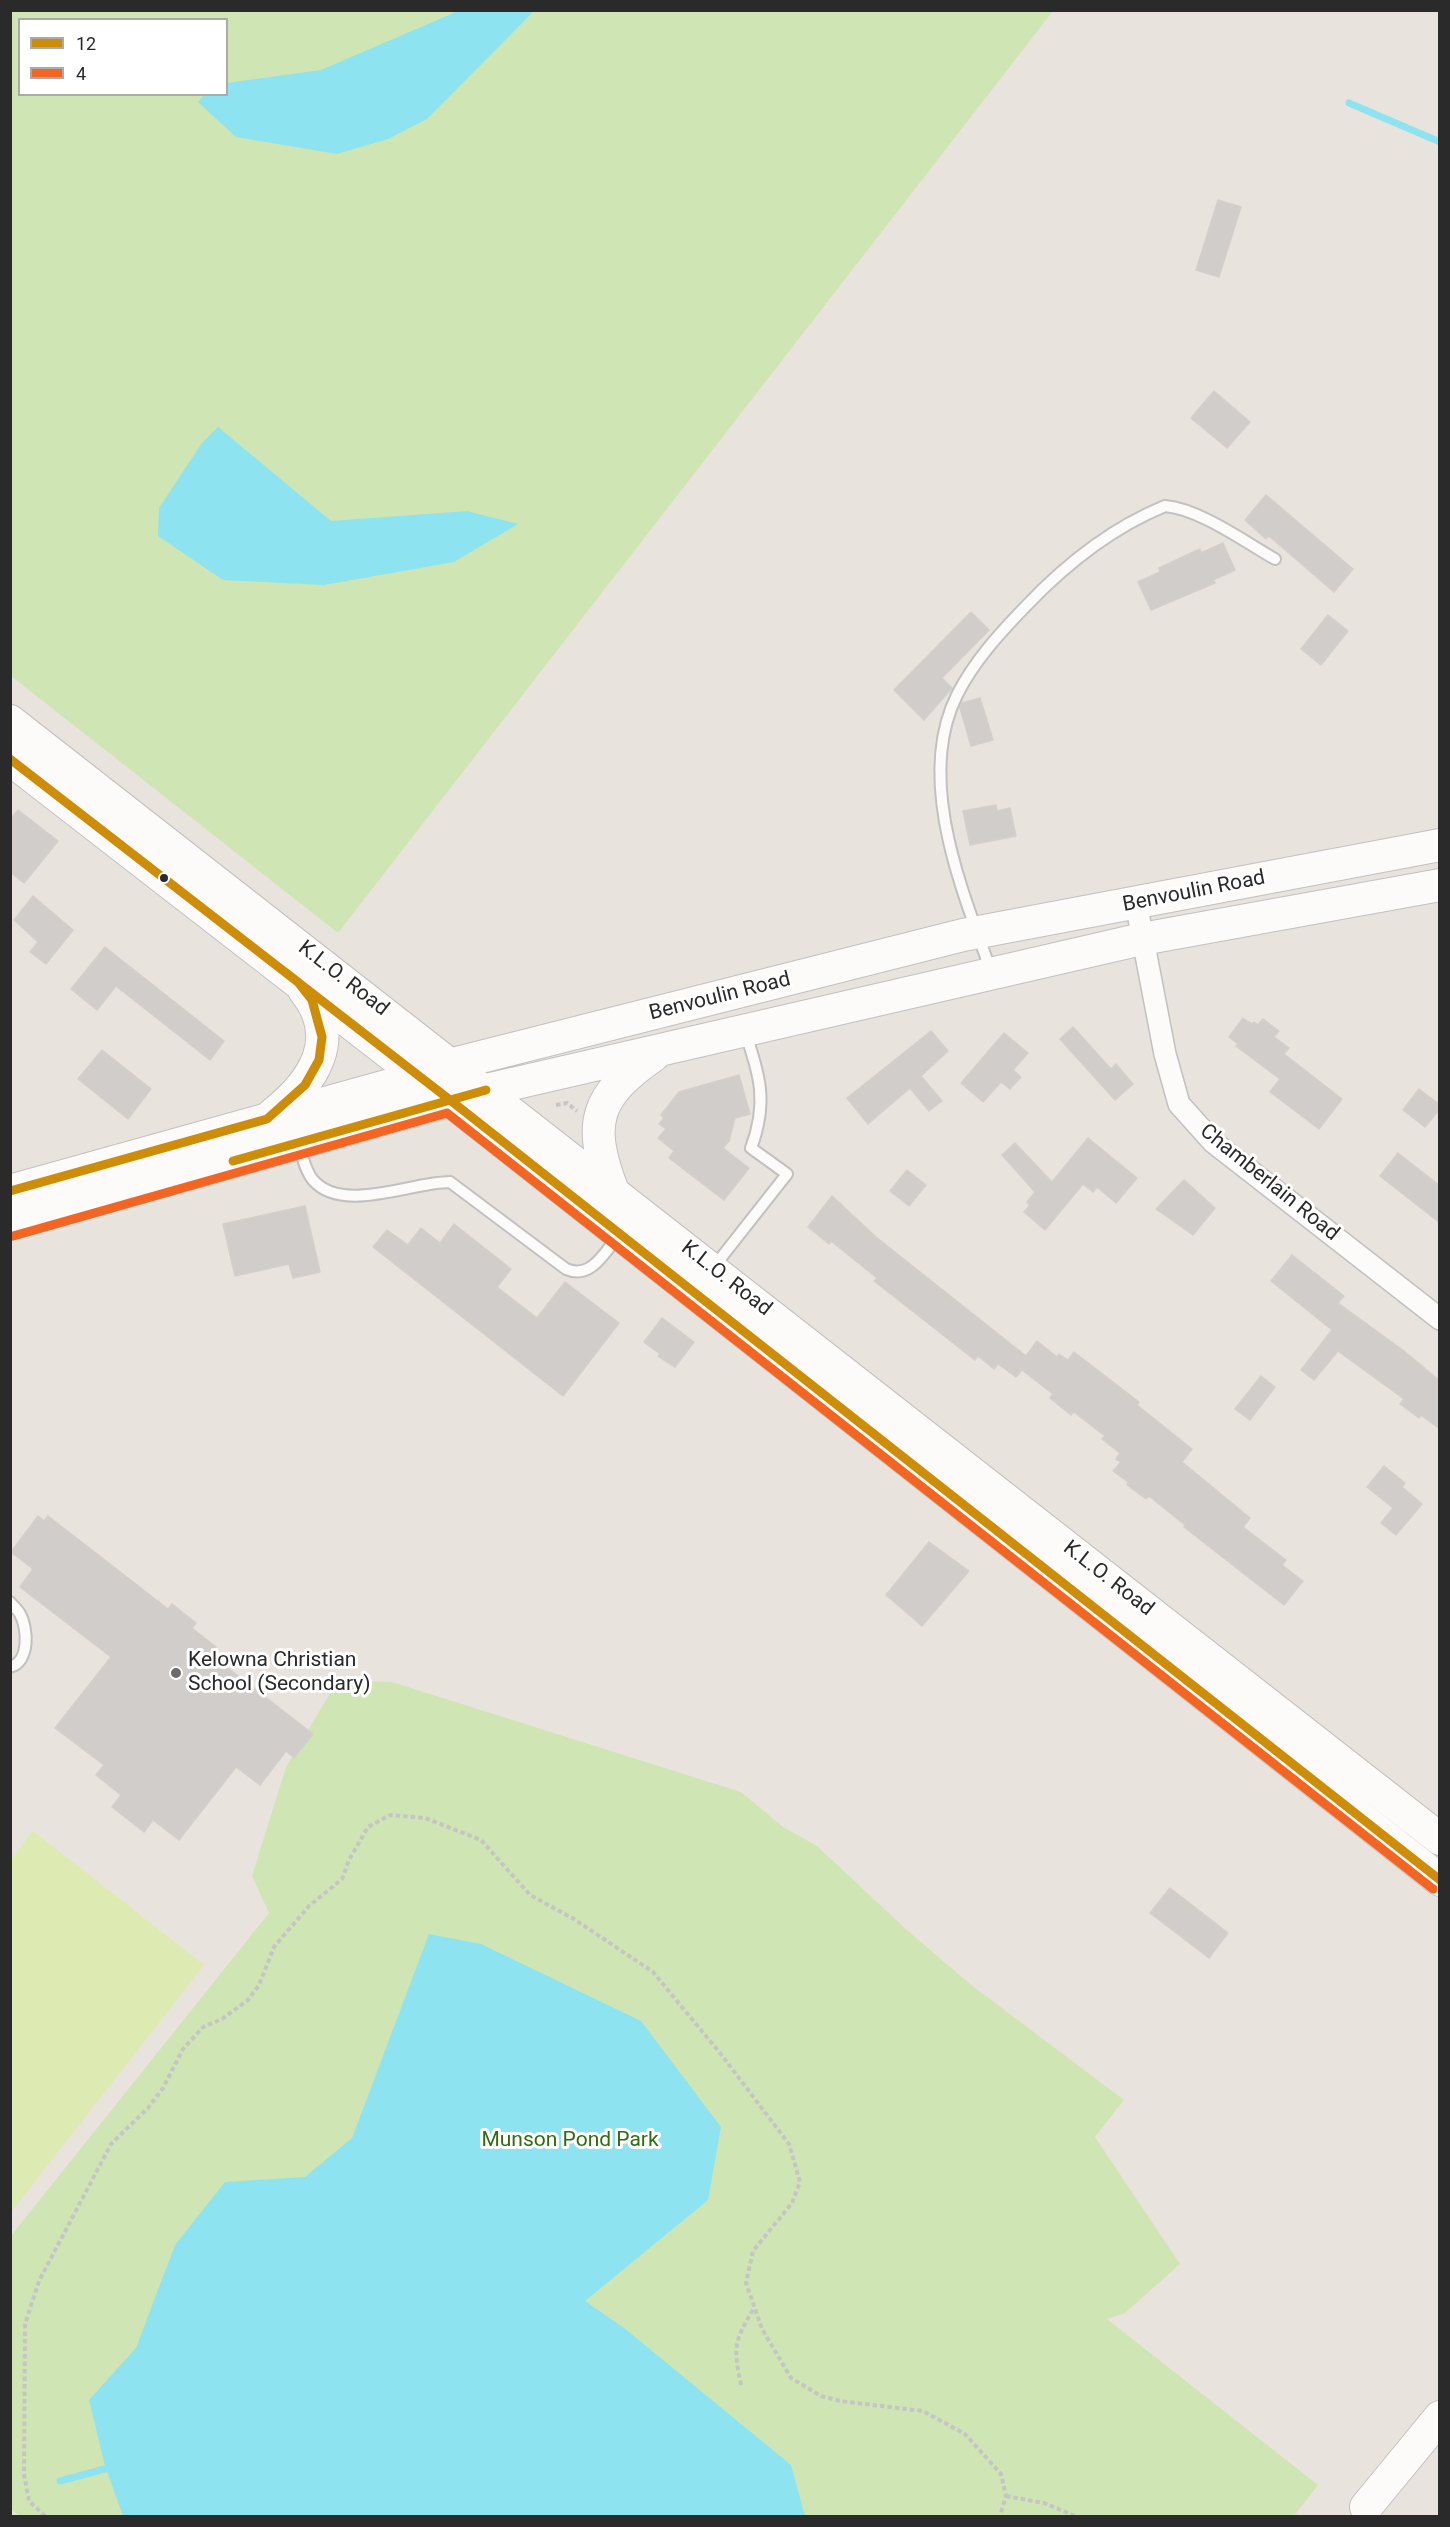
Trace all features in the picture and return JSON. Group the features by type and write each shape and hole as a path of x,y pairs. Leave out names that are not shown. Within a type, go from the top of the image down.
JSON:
{"main road":[{"name":"K.L.O. Road","path":"10,721 453,1064 1440,1839"},
{"name":"K.L.O. Road","path":"10,759 450,1100 1440,1880"},
{"name":"Benvoulin Road","path":"10,1191 420,1077 453,1064 977,933 1440,845"},
{"name":"Benvoulin Road","path":"10,1224 486,1090 1142,939 1440,885"},
{"path":"267,1119 295,1097 305,1085 319,1060 322,1037 318,1017 312,1000 298,982"},
{"path":"612,1189 600,1156 597,1132 601,1111 614,1089 630,1072 662,1049"},
{"path":"1372,2512 1440,2417"}],"street":[{"name":"Chamberlain Road","path":"1136,903 1165,1054 1179,1104 1213,1142 1440,1318"}],"lane":[{"path":"992,973 977,933 944,820 940,772 944,732 957,696 980,658 1029,602 1077,557 1099,541 1165,506 1178,507 1194,514 1275,559"},
{"path":"713,1268 787,1174 751,1148 759,1125 762,1091 744,1030"},
{"path":"297,1143 308,1172 327,1191 352,1197 450,1182 566,1269 575,1273 591,1268 620,1234"},
{"path":"10,1602 21,1615 26,1641 23,1656 15,1666 10,1667"}],"path":[{"path":"45,2517 29,2501 24,2474 25,2324 39,2281 111,2144 148,2108 164,2088 183,2049 203,2027 222,2019 248,2000 259,1985 274,1947 309,1906 342,1879 349,1860 368,1827 390,1815 425,1818 481,1840 530,1895 574,1919 653,1972 720,2053 789,2144 800,2182 792,2203 753,2251 746,2283 762,2329 791,2378 821,2396 840,2401 923,2411 965,2434 1001,2474 1005,2496 1000,2517"},
{"path":"741,2385 735,2355 737,2336 755,2307"},
{"path":"1005,2496 1044,2503 1075,2517"}],"green space":[{"path":"10,11 1053,11 338,933 11,676"},
{"name":"Munson Pond Park","path":"338,1680 392,1682 741,1792 783,1827 817,1846 908,1931 970,1984 1124,2100 1095,2137 1180,2264 1125,2313 1107,2319 1318,2485 1294,2516 20,2516 10,2509 10,2237 269,1913 252,1876 286,1767"},
{"path":"33,1831 204,1965 11,2212 11,1860"}],"water":[{"path":"458,11 534,11 427,119 388,139 337,154 236,137 198,102 203,96 228,96 228,83 321,70"},
{"path":"218,427 331,521 467,511 518,524 454,562 324,585 223,580 158,536 159,508 202,443"},
{"path":"429,1934 481,1944 641,2021 721,2127 708,2200 585,2301 624,2328 791,2465 805,2516 123,2516 105,2466 89,2400 136,2348 175,2245 225,2182 305,2177 352,2138"}],"building":[{"path":"1218,200 1241,207 1219,277 1196,270"},
{"path":"1214,391 1250,422 1227,448 1191,418"},
{"path":"1266,495 1353,569 1334,592 1269,536 1266,539 1245,520"},
{"path":"1223,543 1235,570 1213,580 1215,583 1151,610 1138,582 1160,572 1159,568 1200,549 1201,553"},
{"path":"971,612 989,630 942,678 952,688 924,720 894,690"},
{"path":"1328,615 1348,631 1321,665 1301,649"},
{"path":"980,698 993,740 971,746 960,708 962,703"},
{"path":"996,805 997,811 1010,808 1016,836 970,845 963,811"},
{"path":"18,810 58,841 24,883 10,872 10,819"},
{"path":"33,896 73,930 46,964 30,952 38,942 14,920"},
{"path":"105,947 224,1041 210,1060 116,986 97,1010 71,989"},
{"path":"1243,1018 1258,1025 1263,1019 1279,1031 1274,1037 1289,1048 1284,1054 1342,1099 1319,1129 1270,1092 1280,1079 1236,1046 1238,1044 1229,1037"},
{"path":"1073,1027 1111,1069 1116,1064 1133,1084 1115,1100 1060,1039"},
{"path":"931,1031 948,1051 921,1076 942,1101 929,1111 910,1088 868,1124 847,1098"},
{"path":"1004,1033 1028,1053 1013,1070 1021,1077 1010,1089 1001,1082 983,1102 961,1083"},
{"path":"102,1050 151,1089 128,1119 78,1079"},
{"path":"739,1075 750,1114 735,1118 729,1141 723,1148 749,1168 724,1200 669,1158 674,1151 658,1138 666,1129 659,1124 664,1118 661,1115 679,1092"},
{"path":"1419,1089 1440,1105 1440,1109 1425,1127 1403,1110"},
{"path":"1088,1138 1137,1178 1116,1203 1097,1187 1093,1192 1083,1184 1045,1230 1024,1212 1030,1205 1027,1202 1035,1192 1002,1155 1015,1143 1052,1182"},
{"path":"1398,1153 1440,1186 1440,1223 1380,1176"},
{"path":"907,1170 926,1185 909,1206 890,1191"},
{"path":"1184,1180 1215,1208 1193,1235 1156,1209"},
{"path":"832,1196 876,1237 1026,1356 1037,1341 1057,1357 1059,1354 1068,1360 1074,1352 1139,1402 1137,1405 1192,1449 1182,1462 1250,1518 1243,1527 1286,1560 1282,1565 1303,1581 1284,1605 1184,1527 1185,1525 1149,1496 1146,1499 1127,1485 1128,1482 1113,1471 1121,1462 1116,1459 1120,1453 1102,1439 1105,1436 1074,1412 1071,1415 1050,1398 1053,1394 1022,1370 1016,1377 998,1364 994,1369 978,1356 975,1360 874,1281 877,1278 831,1241 829,1244 808,1227"},
{"path":"305,1206 320,1272 293,1278 289,1264 235,1276 223,1224"},
{"path":"454,1224 511,1269 497,1287 537,1318 565,1282 619,1323 563,1396 373,1247 387,1230 408,1245 421,1228 440,1243"},
{"path":"1292,1255 1344,1296 1338,1303 1404,1351 1440,1381 1440,1429 1421,1415 1419,1418 1400,1404 1404,1399 1338,1351 1314,1380 1301,1370 1332,1330 1271,1281"},
{"path":"662,1318 694,1342 675,1367 658,1356 660,1354 644,1342"},
{"path":"1261,1376 1275,1387 1250,1420 1235,1409"},
{"path":"1384,1466 1405,1483 1402,1487 1422,1504 1396,1535 1381,1523 1393,1508 1367,1487"},
{"name":"Kelowna Christian School (Secondary)","path":"38,1516 44,1521 48,1516 168,1609 172,1604 196,1623 192,1628 216,1647 210,1654 313,1734 294,1758 286,1751 260,1785 236,1767 179,1840 153,1820 144,1832 112,1807 121,1795 96,1775 104,1765 55,1728 111,1657 20,1587 33,1569 11,1552"},
{"path":"929,1542 969,1571 922,1626 886,1595"},
{"path":"1170,1888 1228,1933 1209,1958 1150,1913"}],"waterway":[{"path":"1349,103 1440,142"},
{"path":"60,2481 112,2467"}],"transit line":[{"name":"12","path":"10,759 450,1100 1440,1880"},
{"name":"12","path":"10,1191 267,1119 305,1085 319,1060 322,1037 312,1000 298,982 285,972"},
{"name":"12","path":"233,1161 486,1090"},
{"name":"4","path":"13,1236 447,1113 1433,1889"}],"place":[{"name":"Kelowna Christian School (Secondary)","path":"176,1673"}]}
